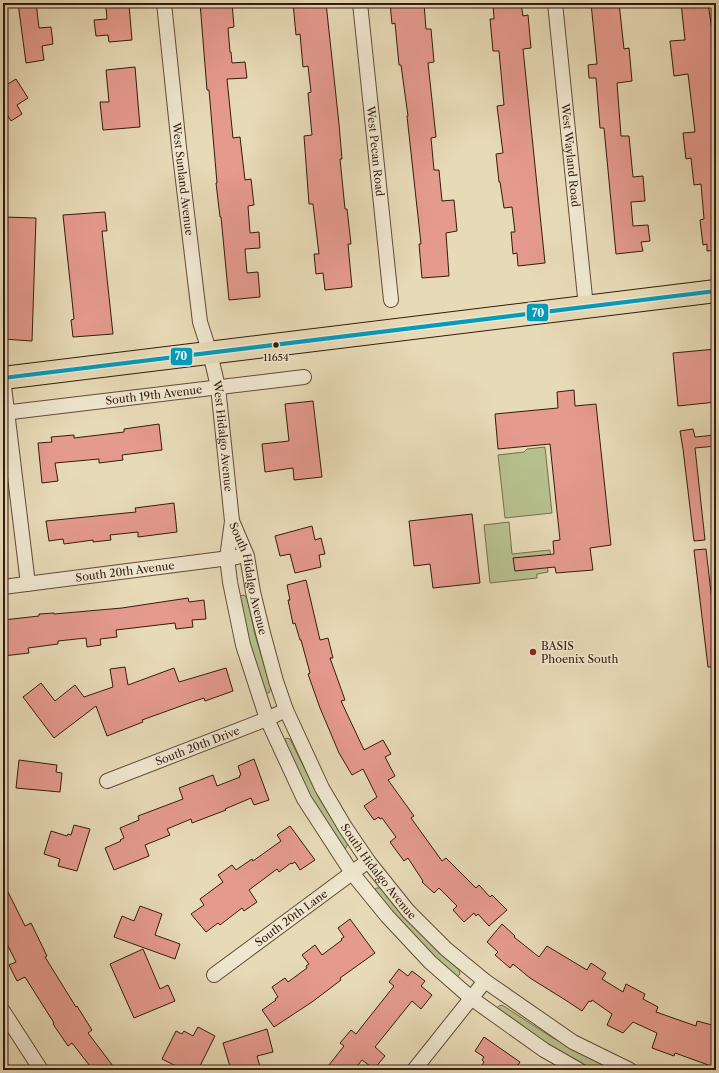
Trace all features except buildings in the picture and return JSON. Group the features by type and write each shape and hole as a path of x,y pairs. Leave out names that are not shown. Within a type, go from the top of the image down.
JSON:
{"main road":[{"path":"3,378 716,291"}],"street":[{"name":"West Sunland Avenue","path":"164,3 179,147 200,322 210,353"},
{"name":"West Pecan Road","path":"360,3 390,300"},
{"name":"West Wayland Road","path":"555,3 586,307"},
{"name":"West Hidalgo Avenue","path":"210,353 218,387 232,521"},
{"name":"South 19th Avenue","path":"5,413 304,377"},
{"path":"3,378 5,413 28,584"},
{"name":"South Hidalgo Avenue","path":"232,521 247,556 262,633 286,710 322,788 345,827 368,861 408,911 446,949 484,981 573,1042 628,1070"},
{"name":"South Hidalgo Avenue","path":"232,521 228,558 230,582 241,639 267,719 304,799 352,873 387,916 430,962 471,998 544,1050 579,1070"},
{"name":"South 20th Avenue","path":"3,587 247,556"},
{"name":"South 20th Drive","path":"107,781 267,719 286,710"},
{"name":"South 20th Lane","path":"214,975 368,861"},
{"path":"414,1070 484,981"},
{"path":"3,1011 41,1070"}],"green space":[{"path":"545,447 552,513 505,518 498,455 524,452 527,449"},
{"path":"509,522 512,554 550,550 551,563 547,564 548,572 537,574 537,578 490,583 484,525"},
{"path":"243,595 247,597 255,635 271,688 269,693 265,693 249,646 240,596"},
{"path":"286,738 290,739 320,800 348,844 345,849 341,849 299,777 284,741"},
{"path":"376,888 381,888 423,936 459,970 460,974 457,977 407,933 374,891"},
{"path":"502,1005 553,1038 600,1063 602,1066 601,1070 593,1070 538,1040 497,1008"}],"transit line":[{"name":"70","path":"3,378 716,291"}],"place":[{"name":"11654","path":"276,345"},
{"name":"BASIS Phoenix South","path":"533,652"}]}
